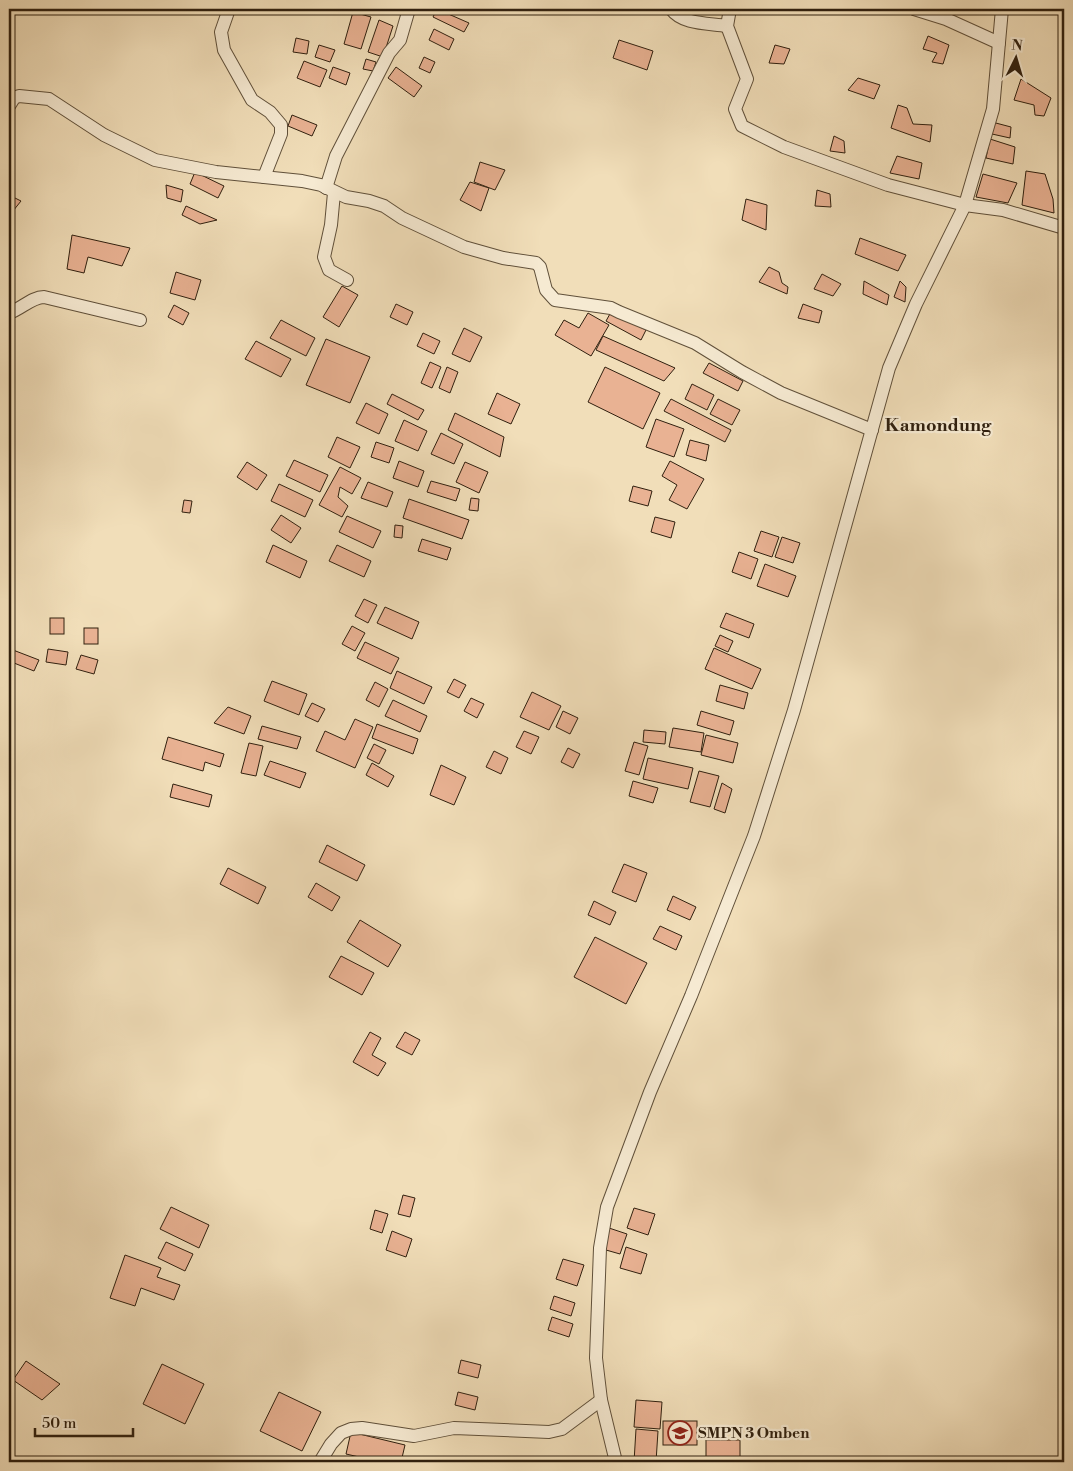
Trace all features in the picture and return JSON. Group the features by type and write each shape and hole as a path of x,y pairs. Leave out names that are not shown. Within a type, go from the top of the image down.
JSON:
{"street":[{"path":"229,9 221,32 224,50 252,100 270,112 281,125 281,134 264,178"},
{"path":"346,280 329,270 324,257 331,225 330,190 336,156 389,53 400,40 409,9"},
{"path":"671,9 676,16 686,20 727,26"},
{"path":"730,9 727,26 747,79 735,109 742,126 784,147 888,185 965,205 1003,210 1064,228"},
{"path":"914,9 946,19 1000,43"},
{"path":"616,1462 598,1376 596,1330 600,1248 607,1207 650,1092 691,996 754,836 794,710 889,368 916,304 965,205 993,109 1002,9"},
{"path":"9,106 14,98 19,96 49,99 104,135 156,160 190,168 302,181 384,206 402,218 464,247 503,258 536,263 540,267 546,290 554,300 611,308 695,343 781,393 872,430"},
{"path":"9,313 20,309 38,297 44,297 140,320"},
{"path":"320,1462 331,1444 341,1433 351,1429 362,1428 414,1436 454,1428 549,1432 562,1429 602,1400"}],"building":[{"path":"437,9 469,23 464,32 433,17"},
{"path":"353,12 371,17 361,49 344,44"},
{"path":"379,20 393,26 383,57 368,52"},
{"path":"434,29 454,39 449,50 429,40"},
{"path":"928,36 949,45 943,64 932,62 937,53 923,49"},
{"path":"296,38 309,41 307,54 293,52"},
{"path":"619,40 653,51 647,70 613,58"},
{"path":"319,45 335,50 330,62 315,57"},
{"path":"775,45 790,49 784,64 769,63"},
{"path":"424,57 435,62 430,73 419,68"},
{"path":"366,59 376,62 373,71 363,69"},
{"path":"304,61 327,70 320,87 297,78"},
{"path":"333,67 350,73 346,85 329,78"},
{"path":"396,67 422,86 414,97 388,78"},
{"path":"858,78 880,85 874,99 848,90"},
{"path":"1021,79 1051,98 1044,116 1035,115 1034,105 1014,100"},
{"path":"898,105 907,108 913,124 932,125 930,142 891,128"},
{"path":"292,115 317,125 312,136 288,126"},
{"path":"992,122 1011,127 1010,138 992,134"},
{"path":"834,136 844,141 845,153 830,151"},
{"path":"990,139 1015,147 1013,164 986,158"},
{"path":"897,156 922,163 919,179 890,173"},
{"path":"480,162 505,170 495,190 474,182"},
{"path":"1026,171 1045,174 1053,199 1054,213 1022,205"},
{"path":"195,172 224,186 218,198 190,184"},
{"path":"983,174 1017,183 1008,203 976,197"},
{"path":"470,182 489,188 481,211 460,200"},
{"path":"166,185 183,190 181,202 167,198"},
{"path":"817,190 830,194 831,207 815,206"},
{"path":"9,195 21,201 9,216"},
{"path":"746,199 767,205 766,230 742,220"},
{"path":"186,206 217,220 200,224 182,215"},
{"path":"72,235 130,248 122,266 88,257 84,273 67,269"},
{"path":"860,238 906,255 898,271 855,254"},
{"path":"769,267 779,272 782,283 788,287 787,294 759,282"},
{"path":"176,272 201,280 195,300 170,293"},
{"path":"822,274 841,284 833,296 814,289"},
{"path":"864,281 889,295 887,305 863,294"},
{"path":"900,281 906,287 905,302 894,297"},
{"path":"342,286 358,295 339,327 323,317"},
{"path":"396,304 413,312 407,325 390,317"},
{"path":"803,304 822,311 819,323 798,318"},
{"path":"174,305 189,313 183,325 168,317"},
{"path":"611,312 646,330 641,340 606,321"},
{"path":"588,313 609,325 591,356 555,335 564,320 579,328"},
{"path":"281,320 315,338 306,356 270,338"},
{"path":"464,328 482,337 470,362 452,354"},
{"path":"423,333 440,341 434,354 417,346"},
{"path":"603,336 675,368 664,381 596,350"},
{"path":"326,339 370,357 350,403 306,385"},
{"path":"256,341 291,359 281,377 245,359"},
{"path":"430,362 441,367 432,388 421,383"},
{"path":"709,363 743,381 738,391 703,373"},
{"path":"447,367 458,372 450,393 439,388"},
{"path":"605,367 660,393 643,429 588,402"},
{"path":"692,384 714,395 707,410 685,399"},
{"path":"497,393 520,404 511,424 488,414"},
{"path":"392,394 424,410 418,420 387,404"},
{"path":"671,399 731,430 725,442 664,411"},
{"path":"718,399 740,410 732,425 710,414"},
{"path":"366,403 388,414 379,434 356,423"},
{"path":"455,413 504,437 500,457 448,430"},
{"path":"656,419 684,429 674,457 646,447"},
{"path":"404,420 427,431 418,451 395,441"},
{"path":"441,433 463,444 454,464 431,454"},
{"path":"337,437 360,447 350,468 328,457"},
{"path":"690,440 709,445 706,461 686,455"},
{"path":"376,442 394,448 389,463 371,457"},
{"path":"294,460 328,475 320,492 286,476"},
{"path":"399,461 424,471 418,487 393,478"},
{"path":"670,461 704,479 687,509 669,500 677,485 662,476"},
{"path":"247,462 267,475 257,490 237,477"},
{"path":"465,462 488,472 479,493 456,482"},
{"path":"340,467 361,478 352,494 340,487 338,497 348,506 342,517 319,505"},
{"path":"431,481 460,489 456,501 427,492"},
{"path":"368,482 393,492 387,507 361,498"},
{"path":"279,484 313,500 305,517 271,501"},
{"path":"633,486 652,491 648,506 629,501"},
{"path":"471,498 479,499 478,511 469,510"},
{"path":"409,499 469,520 462,539 403,518"},
{"path":"184,500 192,501 190,513 182,512"},
{"path":"281,515 301,528 291,543 271,530"},
{"path":"347,516 381,531 373,548 339,532"},
{"path":"655,517 675,522 671,538 651,532"},
{"path":"395,525 403,526 402,538 394,537"},
{"path":"761,531 779,537 772,557 754,551"},
{"path":"782,537 800,543 793,563 775,557"},
{"path":"422,539 451,548 447,560 418,551"},
{"path":"273,545 307,561 300,578 266,562"},
{"path":"337,545 371,561 364,577 329,561"},
{"path":"739,552 758,559 751,579 732,572"},
{"path":"765,564 796,576 788,597 757,586"},
{"path":"364,599 377,605 368,623 355,616"},
{"path":"385,607 419,622 412,639 377,623"},
{"path":"726,613 754,624 749,638 720,627"},
{"path":"50,618 64,618 64,634 50,634"},
{"path":"352,626 365,633 355,651 342,644"},
{"path":"84,628 98,628 98,644 84,644"},
{"path":"720,635 733,641 728,652 715,646"},
{"path":"365,642 399,658 391,674 357,658"},
{"path":"714,648 761,669 752,689 705,669"},
{"path":"48,649 68,652 66,665 46,662"},
{"path":"13,650 39,660 34,671 9,661"},
{"path":"81,655 98,660 94,674 76,669"},
{"path":"397,671 432,687 424,704 390,688"},
{"path":"454,679 466,685 459,698 447,692"},
{"path":"272,681 307,694 299,715 264,701"},
{"path":"375,682 388,689 379,707 366,700"},
{"path":"720,685 748,693 744,709 716,701"},
{"path":"532,692 561,706 549,730 520,717"},
{"path":"471,698 484,704 477,718 464,711"},
{"path":"393,700 427,716 420,732 385,716"},
{"path":"312,703 325,709 318,722 305,716"},
{"path":"228,707 251,716 244,734 214,723"},
{"path":"563,711 578,718 570,734 556,727"},
{"path":"701,711 734,721 730,735 697,725"},
{"path":"355,719 373,727 355,768 316,751 325,731 345,740"},
{"path":"377,724 418,739 413,754 372,738"},
{"path":"262,726 301,737 297,749 258,739"},
{"path":"673,728 704,733 701,752 669,747"},
{"path":"644,730 666,732 665,744 643,742"},
{"path":"524,731 539,737 531,754 516,747"},
{"path":"706,735 738,743 733,763 701,755"},
{"path":"168,737 224,754 220,767 205,762 203,771 162,759"},
{"path":"634,742 648,746 639,775 625,771"},
{"path":"249,743 263,746 256,776 241,773"},
{"path":"374,744 386,750 379,764 367,758"},
{"path":"568,748 580,754 573,768 561,762"},
{"path":"494,751 508,758 501,774 486,767"},
{"path":"648,758 693,768 688,789 643,779"},
{"path":"270,761 306,773 300,788 264,775"},
{"path":"372,763 394,776 388,787 366,775"},
{"path":"441,765 466,777 454,805 430,795"},
{"path":"699,771 719,776 710,807 690,802"},
{"path":"633,781 658,788 653,803 629,796"},
{"path":"722,783 732,789 725,813 714,809"},
{"path":"173,784 212,795 209,807 170,797"},
{"path":"327,845 365,865 357,881 319,862"},
{"path":"624,864 647,873 636,902 612,892"},
{"path":"228,868 266,887 258,904 220,884"},
{"path":"316,883 340,897 332,911 308,897"},
{"path":"673,896 696,907 690,920 667,910"},
{"path":"594,901 616,912 610,925 588,915"},
{"path":"360,920 401,945 388,967 347,942"},
{"path":"660,926 682,936 676,950 653,939"},
{"path":"595,937 647,963 626,1004 574,977"},
{"path":"341,956 374,973 362,995 329,977"},
{"path":"370,1032 381,1038 372,1055 386,1063 378,1076 353,1062"},
{"path":"405,1032 420,1040 412,1055 396,1047"},
{"path":"403,1195 415,1198 410,1217 398,1214"},
{"path":"171,1207 209,1225 199,1248 160,1229"},
{"path":"634,1208 655,1214 648,1235 627,1228"},
{"path":"375,1210 388,1214 382,1233 370,1229"},
{"path":"606,1227 627,1234 620,1254 599,1248"},
{"path":"392,1231 412,1239 406,1257 386,1250"},
{"path":"166,1242 193,1254 185,1271 158,1258"},
{"path":"626,1247 647,1254 641,1274 620,1268"},
{"path":"125,1255 161,1268 157,1277 180,1285 174,1300 141,1288 135,1306 110,1298"},
{"path":"563,1259 584,1265 577,1286 556,1279"},
{"path":"554,1296 575,1303 571,1316 550,1309"},
{"path":"552,1317 573,1324 569,1337 548,1330"},
{"path":"461,1360 481,1365 478,1378 458,1373"},
{"path":"26,1361 60,1384 42,1400 13,1380"},
{"path":"162,1364 204,1384 185,1424 143,1404"},
{"path":"279,1392 321,1412 302,1451 260,1431"},
{"path":"458,1392 478,1397 475,1410 455,1405"},
{"name":"SMPN 3 Omben","path":"636,1400 662,1402 660,1429 634,1427"},
{"name":"SMPN 3 Omben","path":"663,1421 697,1421 697,1445 663,1445"},
{"name":"SMPN 3 Omben","path":"636,1429 658,1431 656,1462 634,1462"},
{"path":"351,1432 405,1445 401,1462 381,1462 346,1454"},
{"name":"SMPN 3 Omben","path":"706,1440 740,1440 740,1462 706,1462"}],"place":[{"name":"SMPN 3 Omben","path":"680,1433"}],"district":[{"name":"Kamondung","path":"938,425"}]}
